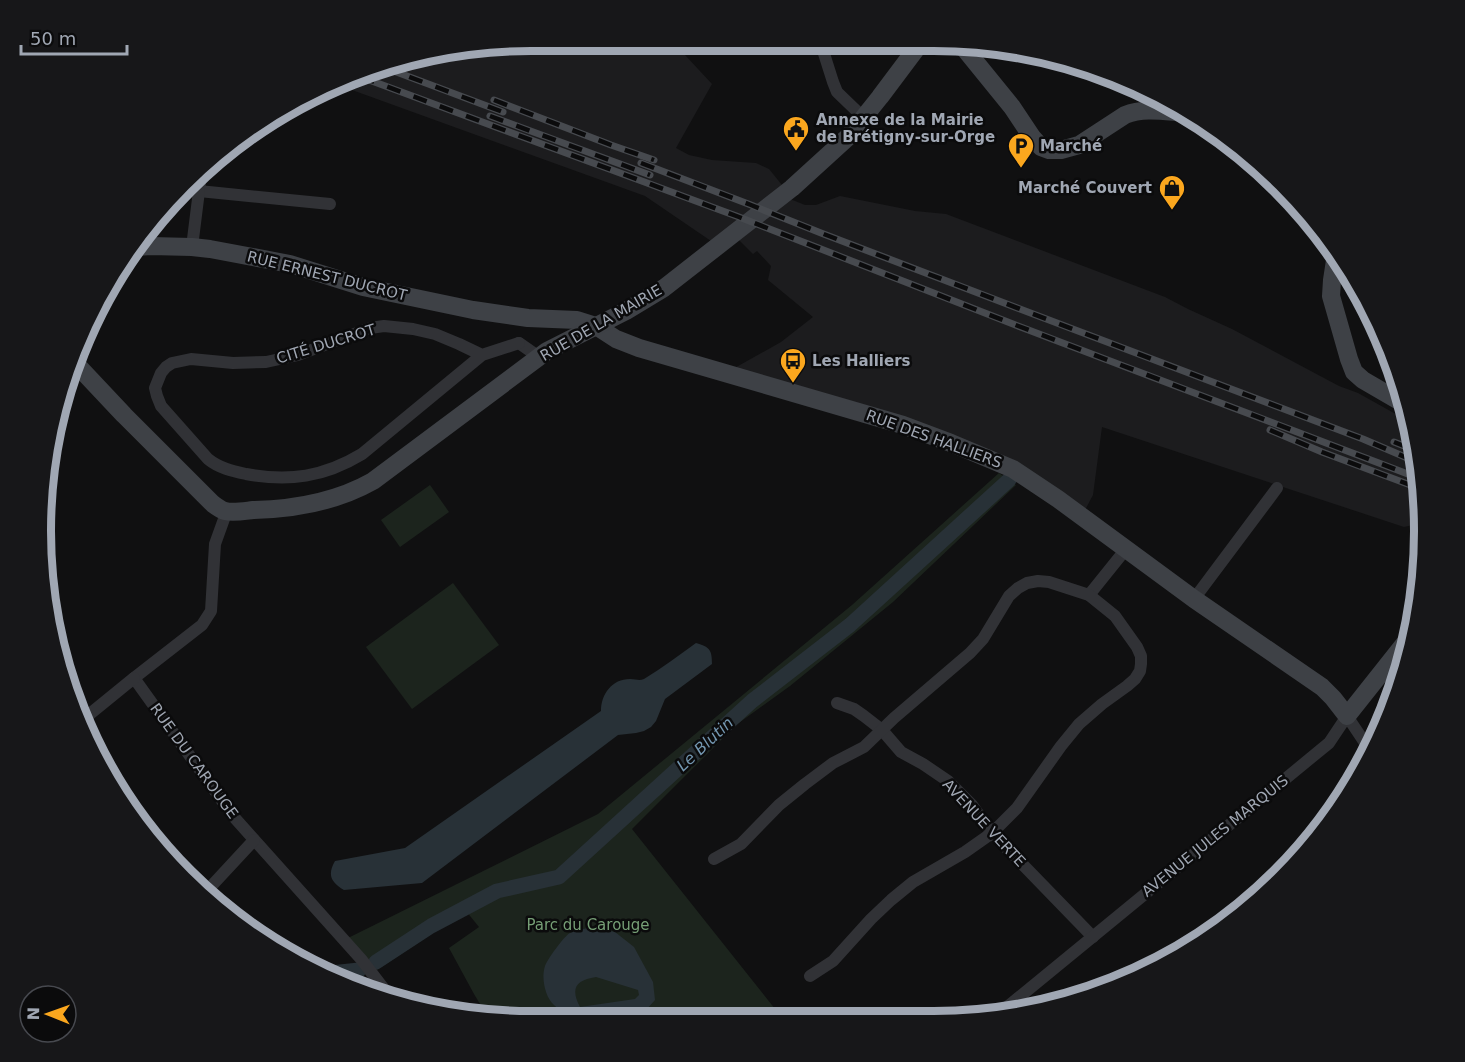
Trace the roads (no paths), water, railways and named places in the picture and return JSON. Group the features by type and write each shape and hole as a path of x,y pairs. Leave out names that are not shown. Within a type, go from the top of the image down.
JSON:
{"main road":[{"name":"RUE DE LA MAIRIE","path":"224,511 302,506 323,502 359,489 393,468 543,354 650,297 792,188 848,137 914,51"},
{"path":"968,52 1012,107 1032,137 1041,147 1049,150 1061,150 1078,145 1133,112 1142,110 1167,112"},
{"name":"RUE ERNEST DUCROT","path":"145,246 192,247 290,264 363,287 472,310 522,328 549,319 577,320 596,326"},
{"path":"1334,266 1332,296 1348,359 1354,372 1363,380 1396,399"},
{"path":"543,354 549,319"},
{"name":"RUE DES HALLIERS","path":"596,326 616,339 639,348 903,425 1012,469 1031,480 1194,599 1322,687 1347,717"},
{"path":"565,343 585,339 616,339"},
{"path":"80,368 213,504 224,511"},
{"name":"AVENUE JULES MARQUIS","path":"1347,717 1399,651"}],"street":[{"path":"823,51 837,92 864,118"},
{"path":"192,247 200,185"},
{"path":"199,191 330,204"},
{"name":"CITÉ DUCROT","path":"482,355 435,334 384,326 370,328 298,355 266,362 180,361 166,367 160,373 156,388 161,406 215,465 258,476 301,477 330,470 362,454 482,355 522,328"},
{"path":"522,328 543,354"},
{"path":"1194,599 1277,488"},
{"path":"88,715 202,625 208,616 212,606 215,544 224,519 224,511"},
{"path":"1089,596 1126,549"},
{"path":"714,859 741,844 779,805 833,763 864,747 970,653 983,639 1009,596 1018,588 1027,583 1049,582 1089,596 1115,616 1141,656 1140,671 1135,679 1079,724 1017,808 992,833 914,882 891,900 833,960 810,976"},
{"name":"RUE DU CAROUGE","path":"134,678 233,816 361,959 383,988"},
{"name":"AVENUE VERTE","path":"837,703 854,709 882,730 901,752 948,781 972,806 992,833 1093,937"},
{"path":"1347,717 1364,742"},
{"name":"AVENUE JULES MARQUIS","path":"1021,1003 1093,937 1329,742 1347,717"},
{"path":"210,887 254,840"}],"waterway":[{"name":"Le Blutin","path":"376,962 431,926 497,891 559,877 752,701 850,625 1009,480"},
{"name":"Le Blutin","path":"342,972 359,970"}],"railway":[{"path":"394,71 503,112"},
{"path":"368,80 739,217 1411,475"},
{"path":"494,100 654,160"},
{"path":"490,116 650,175"},
{"path":"641,163 1363,439 1408,458"},
{"path":"1270,430 1412,486"},
{"path":"1394,442 1407,447"}],"place":[{"name":"Annexe de la Mairie de Brétigny-sur-Orge","path":"796,152"},
{"name":"Marché","path":"1021,169"},
{"name":"Marché Couvert","path":"1172,211"},
{"name":"Les Halliers","path":"793,384"}],"park label":[{"name":"Parc du Carouge","path":"588,925"}]}
